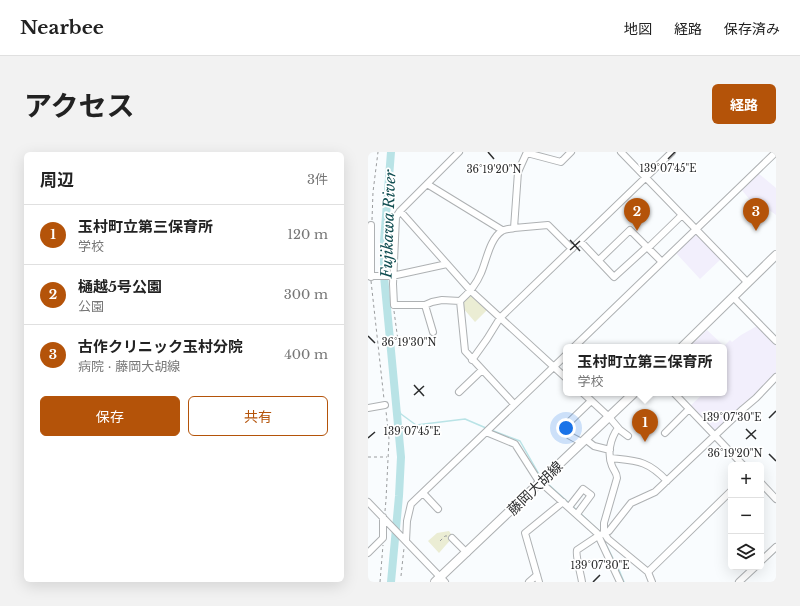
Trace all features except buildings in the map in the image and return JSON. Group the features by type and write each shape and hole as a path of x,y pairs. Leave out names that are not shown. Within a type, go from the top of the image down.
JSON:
{"main road":[{"path":"685,344 776,255"},
{"name":"藤岡大胡線","path":"440,580 466,553 631,396"}],"street":[{"path":"459,152 426,184 396,217 393,276 394,305 425,305 442,300 460,301 471,292 481,274 491,246 502,230"},
{"path":"514,228 518,172 527,153 561,162 571,152"},
{"path":"621,152 748,283"},
{"path":"472,360 500,318 672,152"},
{"path":"577,344 776,152"},
{"path":"426,184 502,230 548,225 572,249"},
{"path":"400,211 471,292 563,375"},
{"path":"580,240 614,277 682,215"},
{"path":"371,224 370,277 393,276 447,264"},
{"path":"599,260 630,230 662,262"},
{"path":"733,297 776,341"},
{"path":"460,301 464,351 514,404"},
{"path":"425,305 433,332"},
{"path":"404,540 409,508 514,404 563,358"},
{"path":"459,392 482,370"},
{"path":"582,582 576,552 577,550 609,531 630,503 655,492 756,398 776,377"},
{"path":"585,396 628,436"},
{"path":"677,396 740,462"},
{"path":"591,401 562,429 569,436 594,446 610,450"},
{"path":"368,408 385,405"},
{"path":"665,433 689,409"},
{"path":"618,428 611,442 610,450 610,458 613,468 617,473 617,478 601,535 620,582"},
{"path":"488,430 515,444 537,479 562,502 570,506 578,513 594,530 608,539 648,572 652,582"},
{"path":"610,458 634,460 645,464 656,470 667,481"},
{"path":"764,486 776,499"},
{"path":"570,506 582,489 591,495 578,513"},
{"path":"423,493 438,509"},
{"path":"648,572 728,494"},
{"path":"368,502 440,580"},
{"path":"539,582 525,533 562,502"},
{"path":"368,552 383,538 384,519"},
{"path":"452,538 466,553"},
{"path":"368,542 373,548"},
{"path":"764,558 776,547"},
{"path":"739,582 752,570"},
{"path":"529,582 537,575"}],"path":[{"path":"371,224 378,152"},
{"path":"370,277 389,439 384,519"},
{"path":"394,305 399,348"},
{"path":"368,457 388,457"},
{"path":"440,541 445,536 452,538"},
{"path":"380,582 383,538"},
{"path":"401,576 404,540"}],"shaded area":[{"path":"758,173 776,188 776,215 758,202 755,206 741,189"},
{"path":"693,234 697,234 721,259 700,279 675,252"},
{"path":"757,326 776,346 776,373 752,399 742,405 717,430 714,430 690,406 701,396 727,396 726,344 730,340 732,342"},
{"path":"707,330 722,344 692,344"}],"green space":[{"path":"470,295 472,295 487,310 475,322 463,308 462,303"},
{"path":"449,531 453,537 439,553 428,541 437,533"}],"waterway":[{"name":"Fujikawa River","path":"391,152 384,241 384,276 401,457 391,582"},
{"path":"397,407 401,414 416,425 465,419 486,428"},
{"path":"491,430 520,441 540,476"},
{"path":"548,484 569,503"},
{"path":"572,506 578,511"},
{"path":"581,514 600,532"},
{"path":"602,537 624,582"}],"place":[{"name":"樋越5号公園","path":"637,231"},
{"name":"古作クリニック玉村分院","path":"756,231"},
{"name":"玉村町立第三保育所","path":"645,442"}]}
